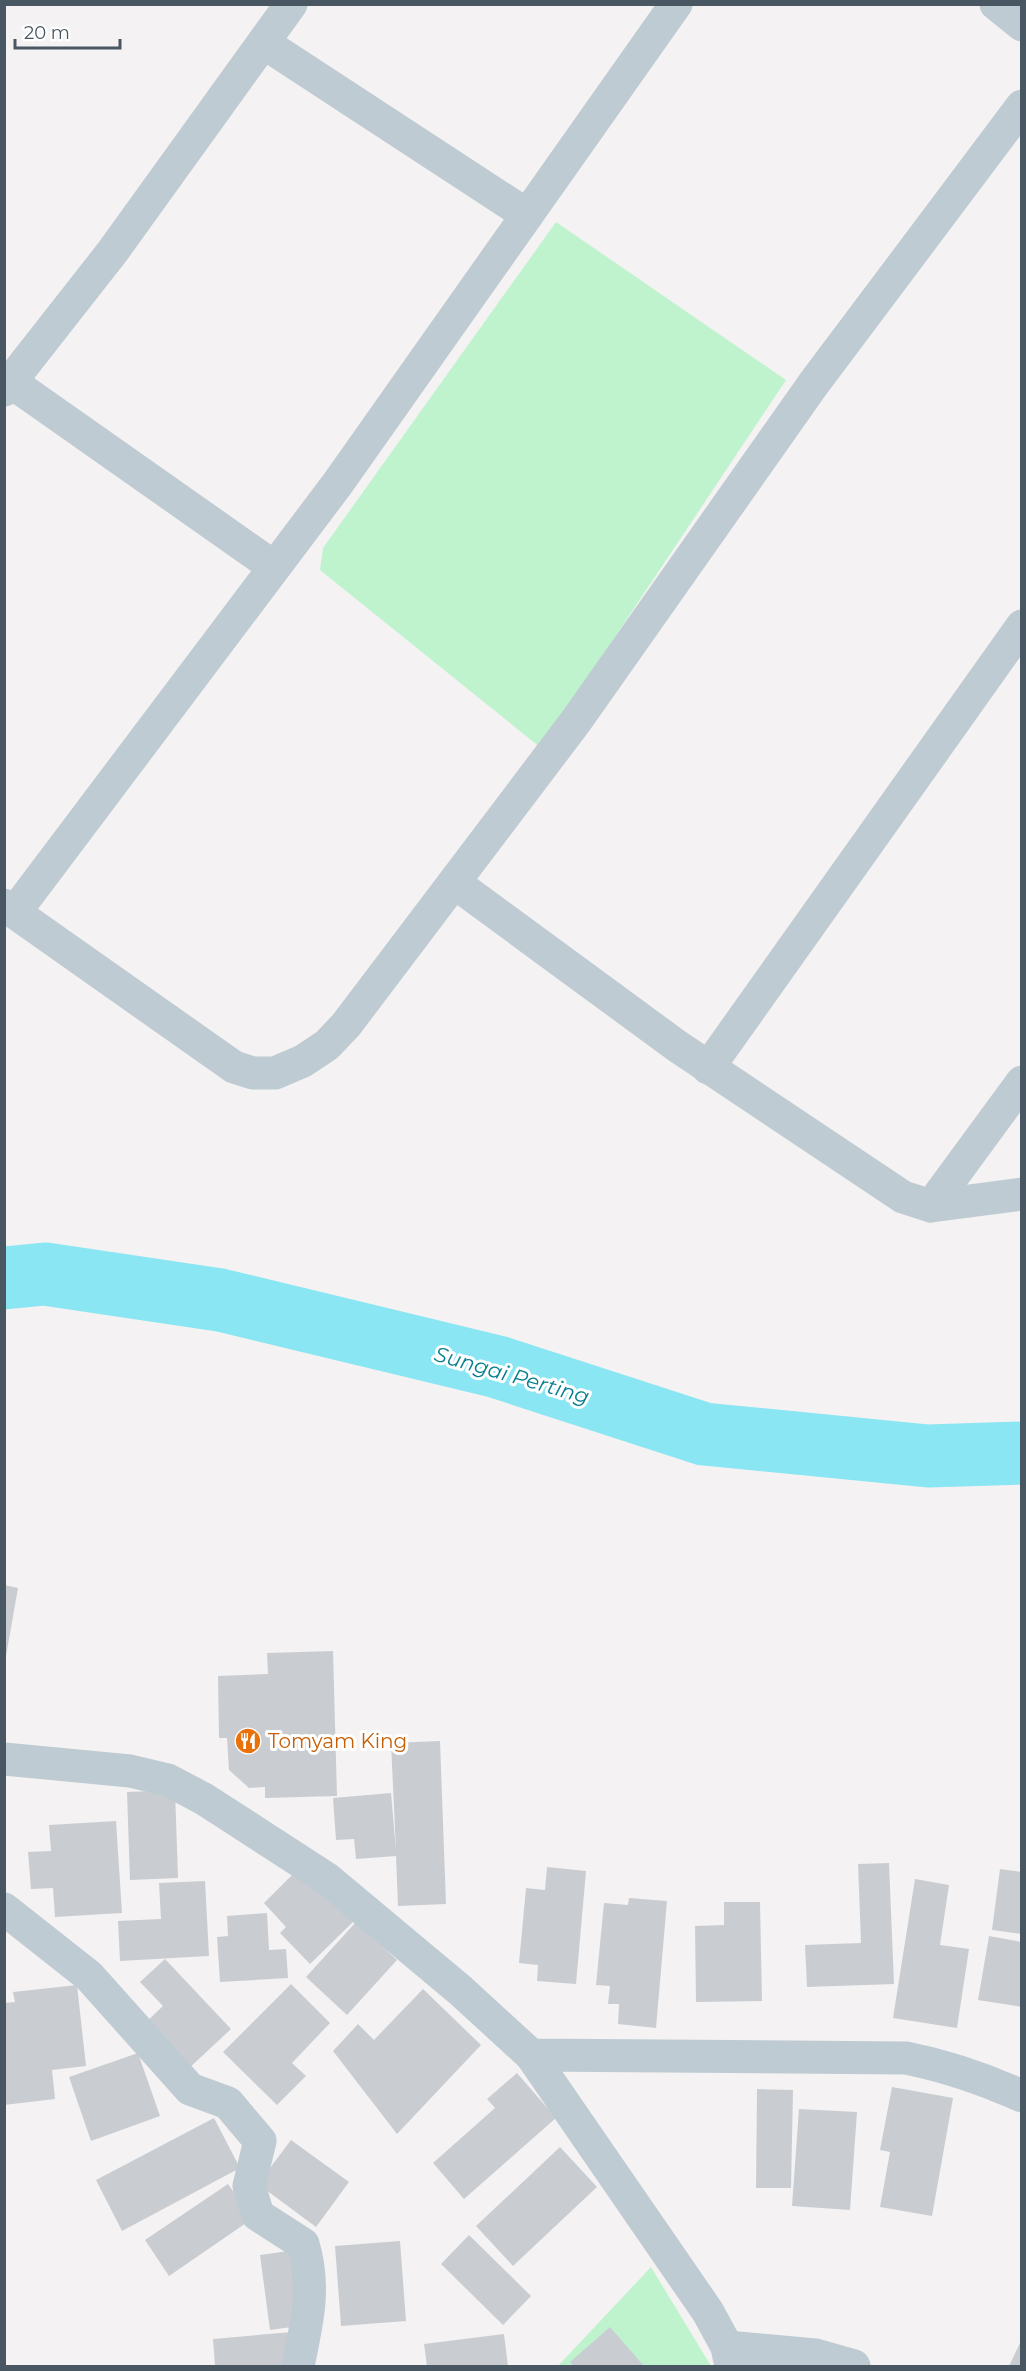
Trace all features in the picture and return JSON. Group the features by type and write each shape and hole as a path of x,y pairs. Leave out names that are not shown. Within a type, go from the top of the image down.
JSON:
{"street":[{"path":"274,567 8,386 112,251 291,4"},
{"path":"676,4 338,483 10,908 234,1067 253,1073 275,1073 303,1061 327,1045 346,1024 583,711 814,383 1022,106"},
{"path":"996,4 1022,25"},
{"path":"264,43 527,215"},
{"path":"708,1068 1022,626"},
{"path":"455,883 708,1068 903,1197 931,1206 1022,1194"},
{"path":"931,1206 1022,1082"},
{"path":"4,1759 130,1772 168,1780 204,1799 326,1878 460,1990 531,2055 708,2312 729,2357 815,2355 854,2367"},
{"path":"4,1909 89,1976 190,2089 228,2103 260,2141 249,2186 258,2215 303,2244 309,2266 311,2298 298,2367"},
{"path":"531,2055 906,2058 935,2064 988,2081 1022,2096"}],"green space":[{"path":"556,222 786,380 541,748 320,570 323,548"},
{"path":"651,2267 711,2366 558,2366"}],"building":[{"path":"4,1585 18,1588 6,1656 4,1656"},
{"path":"333,1651 337,1796 265,1798 265,1787 249,1788 229,1770 227,1738 219,1738 218,1676 268,1674 267,1653"},
{"path":"440,1741 446,1904 398,1906 396,1856 356,1859 354,1839 336,1840 333,1798 391,1793 396,1851 391,1743"},
{"path":"175,1790 178,1878 130,1880 127,1792"},
{"path":"116,1821 122,1913 55,1917 53,1888 31,1889 28,1852 51,1851 49,1825"},
{"path":"889,1863 894,1984 807,1987 805,1945 861,1943 858,1864"},
{"path":"547,1867 586,1871 576,1984 537,1981 538,1965 519,1963 526,1888 545,1890"},
{"path":"1000,1869 1022,1872 1022,1934 992,1930"},
{"path":"295,1872 355,1920 310,1964 280,1933 286,1927 264,1903"},
{"path":"915,1879 949,1885 940,1945 969,1949 957,2028 893,2018"},
{"path":"205,1881 209,1956 120,1961 118,1921 161,1919 159,1883"},
{"path":"629,1898 667,1901 656,2028 618,2024 619,2004 608,2004 610,1986 596,1985 604,1903 628,1905"},
{"path":"724,1902 760,1902 762,2001 696,2002 695,1926 724,1925"},
{"path":"267,1913 269,1950 286,1949 288,1978 220,1982 217,1937 228,1936 227,1916"},
{"path":"356,1922 397,1960 347,2015 306,1977"},
{"path":"989,1936 1022,1942 1022,2007 978,2000"},
{"path":"165,1959 231,2029 186,2071 143,2025 163,2006 140,1982"},
{"path":"291,1984 330,2023 292,2063 306,2076 277,2105 223,2052"},
{"path":"77,1985 86,2066 52,2070 55,2099 4,2105 4,2003 15,2002 13,1992"},
{"path":"423,1989 481,2045 397,2134 333,2051 358,2024 374,2040"},
{"path":"138,2053 160,2116 91,2141 69,2077"},
{"path":"517,2073 556,2118 464,2199 433,2163 495,2108 487,2099"},
{"path":"892,2087 953,2098 932,2216 880,2207 890,2152 880,2150"},
{"path":"757,2089 793,2090 791,2188 756,2188"},
{"path":"799,2109 857,2112 850,2210 792,2206"},
{"path":"214,2118 240,2168 122,2231 96,2180"},
{"path":"291,2140 349,2182 316,2227 258,2184"},
{"path":"560,2147 597,2187 513,2266 476,2226"},
{"path":"228,2184 252,2219 169,2276 145,2240"},
{"path":"469,2235 531,2296 503,2325 441,2264"},
{"path":"400,2241 406,2321 341,2326 335,2246"},
{"path":"296,2250 306,2325 270,2330 260,2255"},
{"path":"610,2327 644,2366 574,2366 570,2362"},
{"path":"292,2332 295,2366 215,2366 213,2339"},
{"path":"504,2334 508,2366 427,2366 424,2344"},
{"path":"1022,2339 1022,2366 1009,2366"}],"waterway":[{"name":"Sungai Perting","path":"4,1278 45,1274 220,1300 498,1367 704,1434 928,1456 1022,1453"}],"place":[{"name":"Tomyam King","path":"248,1741"}]}
